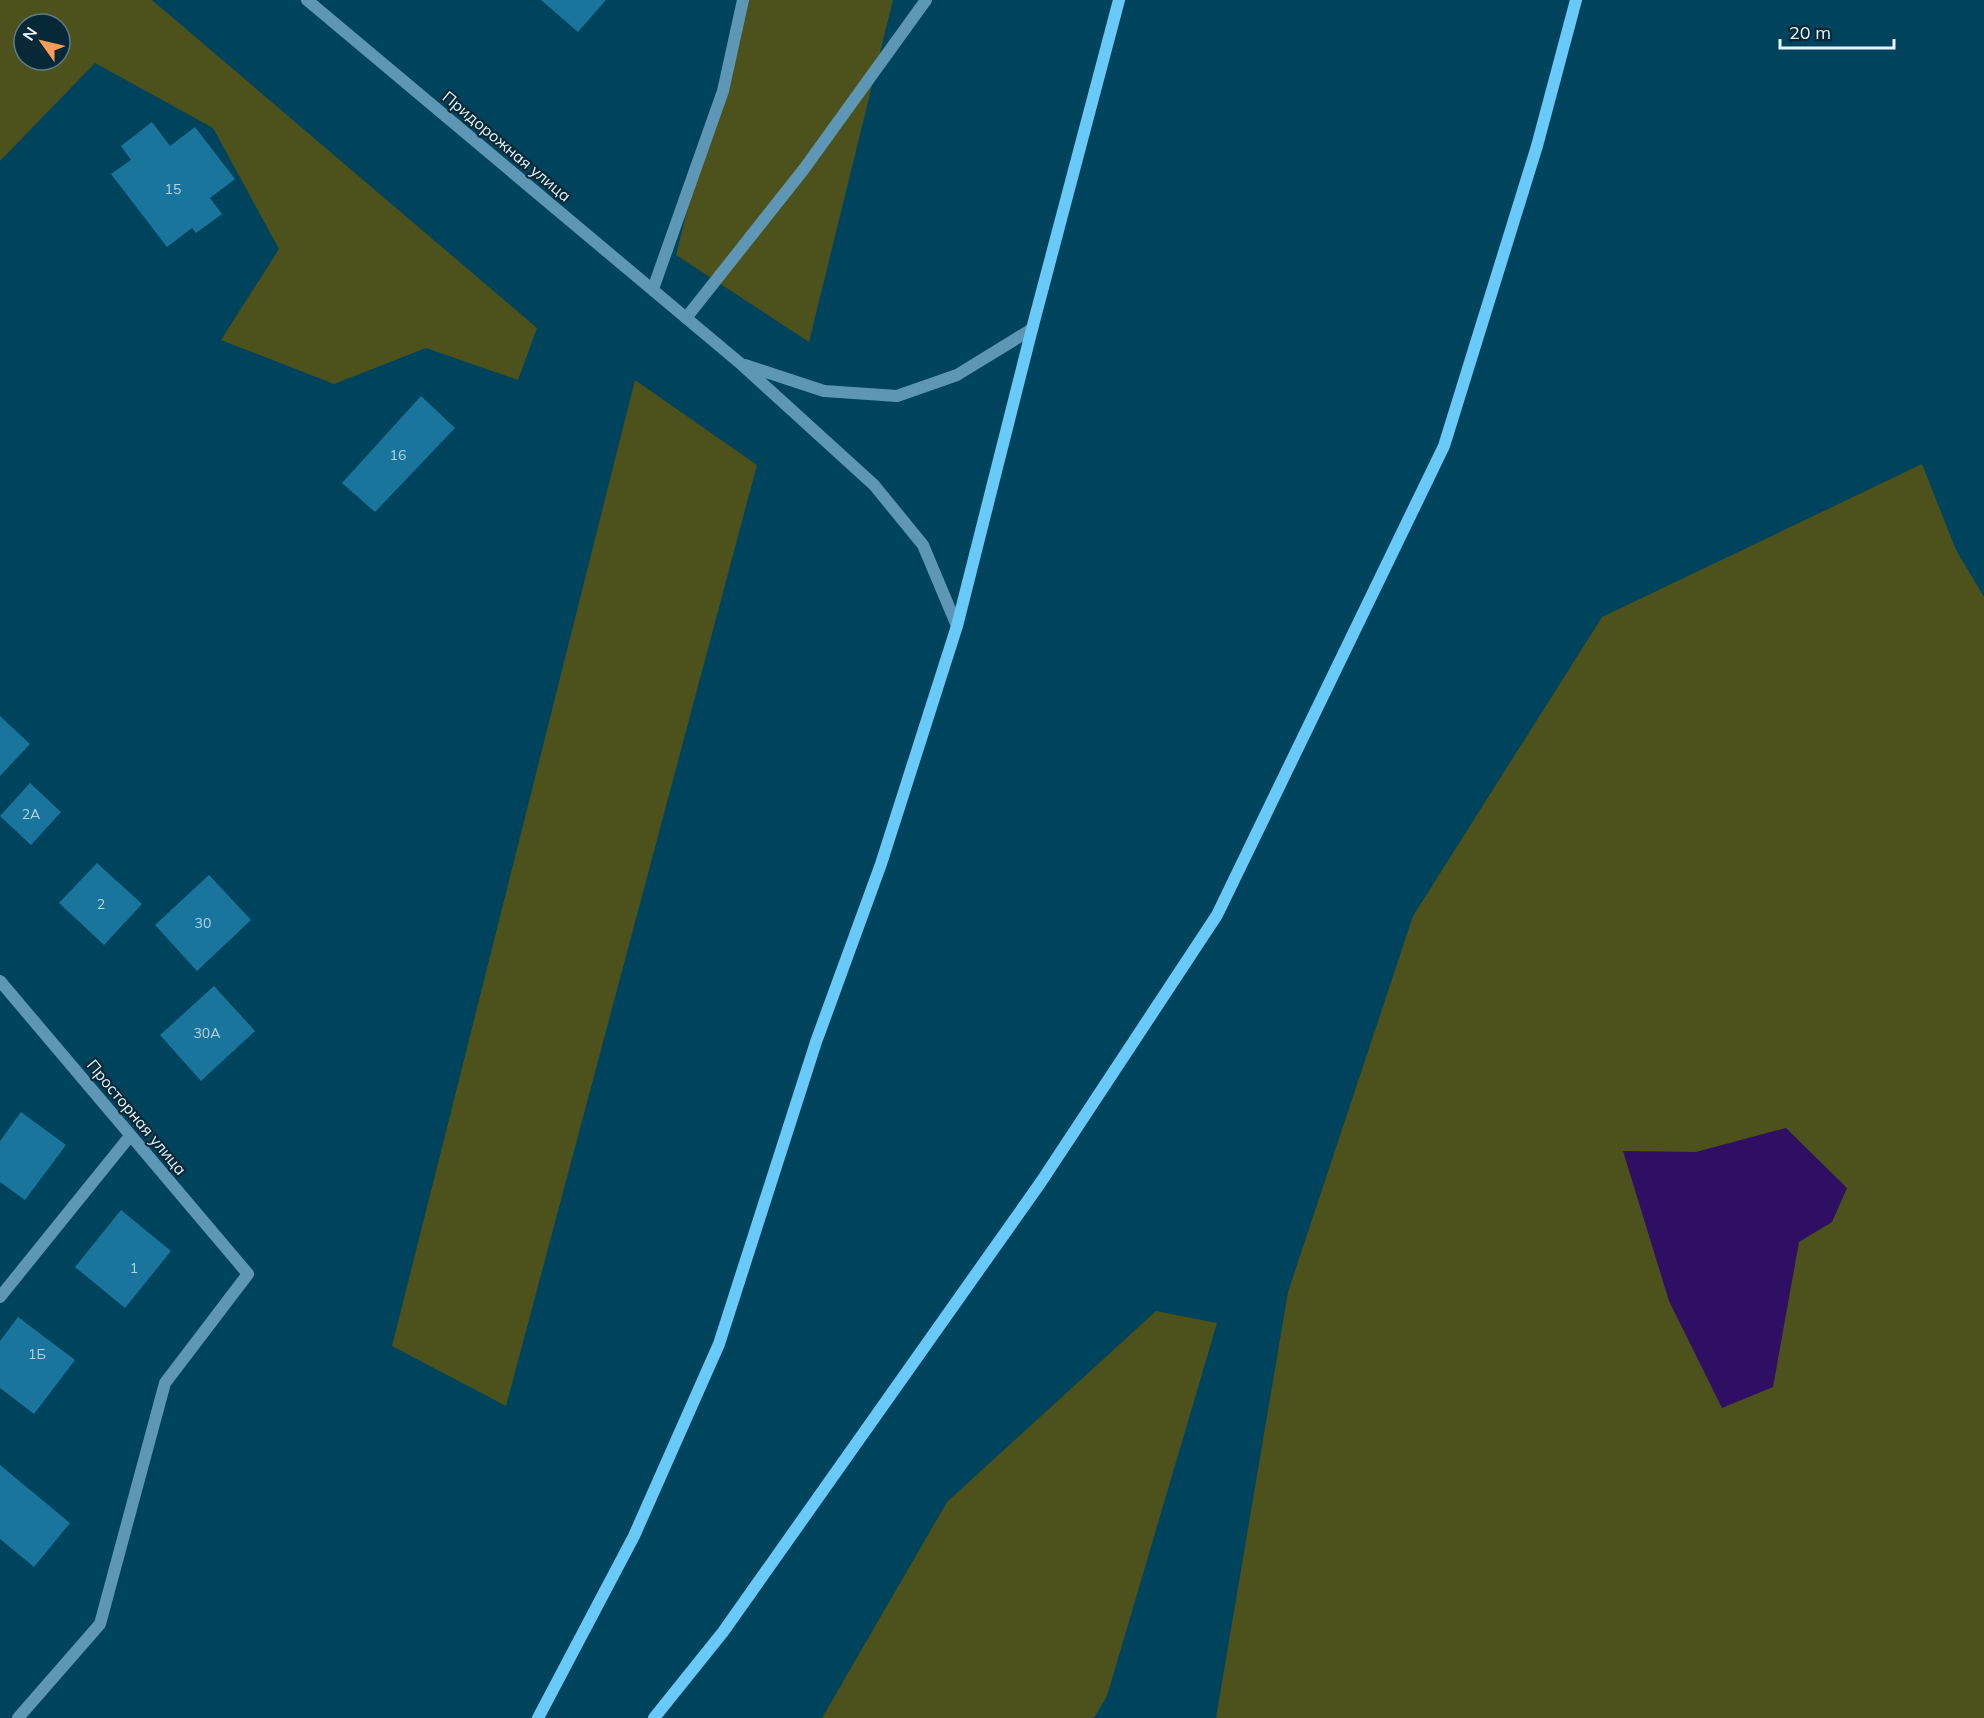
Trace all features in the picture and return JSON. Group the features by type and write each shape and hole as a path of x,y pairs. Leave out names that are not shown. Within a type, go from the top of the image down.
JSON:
{"main road":[{"path":"538,1718 634,1536 719,1344 816,1042 881,864 957,626 1032,329 1119,0"},
{"path":"654,1718 723,1632 1034,1192 1217,915 1444,446 1537,146 1576,0"}],"street":[{"name":"Придорожная улица","path":"307,0 741,364 874,485 923,545 957,626"},
{"path":"652,289 723,91 742,0"},
{"path":"686,318 804,168 926,0"},
{"path":"741,364 824,391 897,396 957,375 1032,329"},
{"name":"Просторная улица","path":"0,981 248,1274 165,1383 100,1624 18,1718"},
{"path":"0,1297 130,1136"}],"green space":[{"path":"0,0 152,0 537,328 518,380 426,348 334,384 221,340 279,249 213,128 95,63 0,161"},
{"path":"740,0 893,0 809,342 676,255"},
{"path":"635,380 757,465 506,1406 392,1346"},
{"path":"1922,464 1956,550 1984,597 1984,1718 1216,1718 1288,1292 1413,916 1602,617"},
{"path":"1156,1311 1217,1323 1107,1696 1094,1718 822,1718 947,1502"}],"shaded area":[{"path":"1786,1128 1847,1188 1832,1222 1799,1242 1773,1387 1722,1408 1669,1301 1623,1151 1696,1152"}],"building":[{"path":"541,0 606,0 578,32"},
{"path":"152,122 170,146 195,127 235,179 210,198 222,214 196,233 192,228 167,247 111,174 131,160 121,146"},
{"path":"421,396 455,428 375,512 342,483"},
{"path":"0,716 30,744 0,776"},
{"path":"30,783 61,812 31,845 0,816"},
{"path":"97,863 142,904 104,945 59,903"},
{"path":"209,875 251,920 197,971 155,925"},
{"path":"214,986 255,1031 201,1081 160,1035"},
{"path":"21,1112 66,1145 25,1200 0,1182 0,1141"},
{"path":"121,1210 171,1251 125,1308 75,1267"},
{"path":"18,1317 75,1360 34,1414 0,1388 0,1341"},
{"path":"0,1465 70,1523 34,1567 0,1539"}]}
